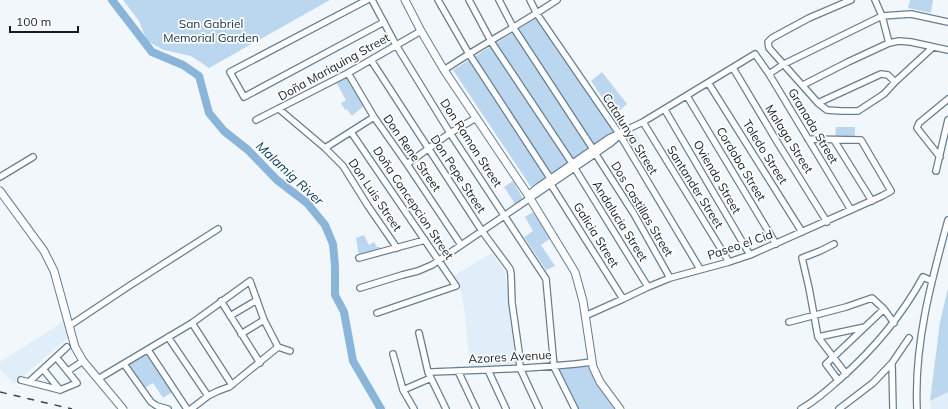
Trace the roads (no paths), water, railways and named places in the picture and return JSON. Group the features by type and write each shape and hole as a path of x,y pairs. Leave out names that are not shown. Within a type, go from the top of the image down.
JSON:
{"street":[{"path":"367,0 230,72 244,97 384,22"},
{"name":"Don Ramon Street","path":"372,0 396,45 450,133 546,280 554,367"},
{"path":"405,0 444,70 529,196 575,272 580,286 592,362 600,382 620,409"},
{"name":"Galicia Street","path":"438,0 470,55 623,299"},
{"name":"Andalucia Street","path":"469,0 492,42 573,165 648,287"},
{"name":"Dos Castillas Street","path":"499,0 514,28 634,214 670,278"},
{"name":"Catalunya Street","path":"530,0 537,14 620,134 700,269"},
{"path":"444,70 492,42 557,0"},
{"path":"851,0 809,18 772,38 768,42 769,48 818,103 827,110 858,111 869,106 884,94 933,46"},
{"path":"875,0 882,16 889,43"},
{"path":"769,74 784,64 882,16 911,14 948,22"},
{"name":"Doña Mariquing Street","path":"256,120 348,73 421,31"},
{"path":"803,85 889,43 899,41 911,42 948,50"},
{"name":"Granada Street","path":"733,68 754,54 769,74 851,210"},
{"name":"Don Pepe Street","path":"371,60 482,231 510,269 512,303 520,368"},
{"path":"360,288 425,269 482,231 573,165 620,134 665,110 733,68"},
{"name":"Malaga Street","path":"733,68 827,222"},
{"name":"Don Rene Street","path":"348,73 374,117 461,245"},
{"path":"818,103 881,74 888,75 896,82"},
{"name":"Toledo Street","path":"708,84 802,232"},
{"name":"Cordoba Street","path":"687,96 776,244"},
{"path":"940,157 917,128 920,123 948,99"},
{"name":"Don Luis Street","path":"279,109 325,148 346,170 368,206 397,248"},
{"name":"Oviendo Street","path":"665,110 750,255"},
{"path":"325,148 374,117"},
{"path":"407,164 450,133 476,118"},
{"path":"936,171 948,120"},
{"name":"Santander Street","path":"643,122 730,262"},
{"name":"Doña Concepcion Street","path":"351,132 456,286 377,313"},
{"path":"808,140 834,140 872,201"},
{"name":"Paseo el Cid","path":"585,316 670,278 730,262 750,255 827,222 891,191 861,140 834,140"},
{"path":"0,178 33,157"},
{"path":"0,191 44,251 54,271 75,347 83,361 123,409"},
{"path":"917,409 916,375 921,334 932,281 948,220"},
{"path":"69,326 218,229"},
{"path":"359,258 425,240"},
{"path":"834,244 802,258 818,337 846,374"},
{"path":"801,409 817,400 846,374 884,336 923,278 932,281"},
{"path":"98,379 192,322 250,281 264,320 278,347 290,350"},
{"path":"789,322 872,298 884,309 894,322"},
{"path":"230,316 257,300"},
{"path":"221,301 260,362"},
{"path":"838,380 826,364 884,309"},
{"path":"242,334 264,320"},
{"path":"192,322 232,385"},
{"path":"818,337 865,327"},
{"path":"419,333 428,372 446,409"},
{"path":"168,337 208,396"},
{"path":"839,409 873,383 892,363 909,338"},
{"path":"30,381 67,346"},
{"path":"191,409 208,396 232,385 278,347"},
{"path":"148,350 186,409"},
{"path":"393,354 403,390 414,409"},
{"path":"21,380 30,381 60,390 77,383 56,357"},
{"path":"68,371 83,361"},
{"name":"Azores Avenue","path":"428,372 554,367 592,362"},
{"path":"892,363 893,409"},
{"path":"124,364 151,402 157,406 168,409"},
{"path":"554,367 575,409"},
{"path":"520,368 539,409"},
{"path":"43,369 60,390"},
{"path":"488,370 506,409"},
{"path":"458,371 476,409"},
{"path":"403,390 431,378"}],"waterway":[{"name":"Malamig River","path":"112,0 152,52 183,65 199,76 209,113 224,131 248,150 277,180 307,203 325,225 333,244 335,295 344,312 353,361 381,409"}],"railway":[{"path":"0,392 72,409"}],"park label":[{"name":"San Gabriel Memorial Garden","path":"211,31"}]}
